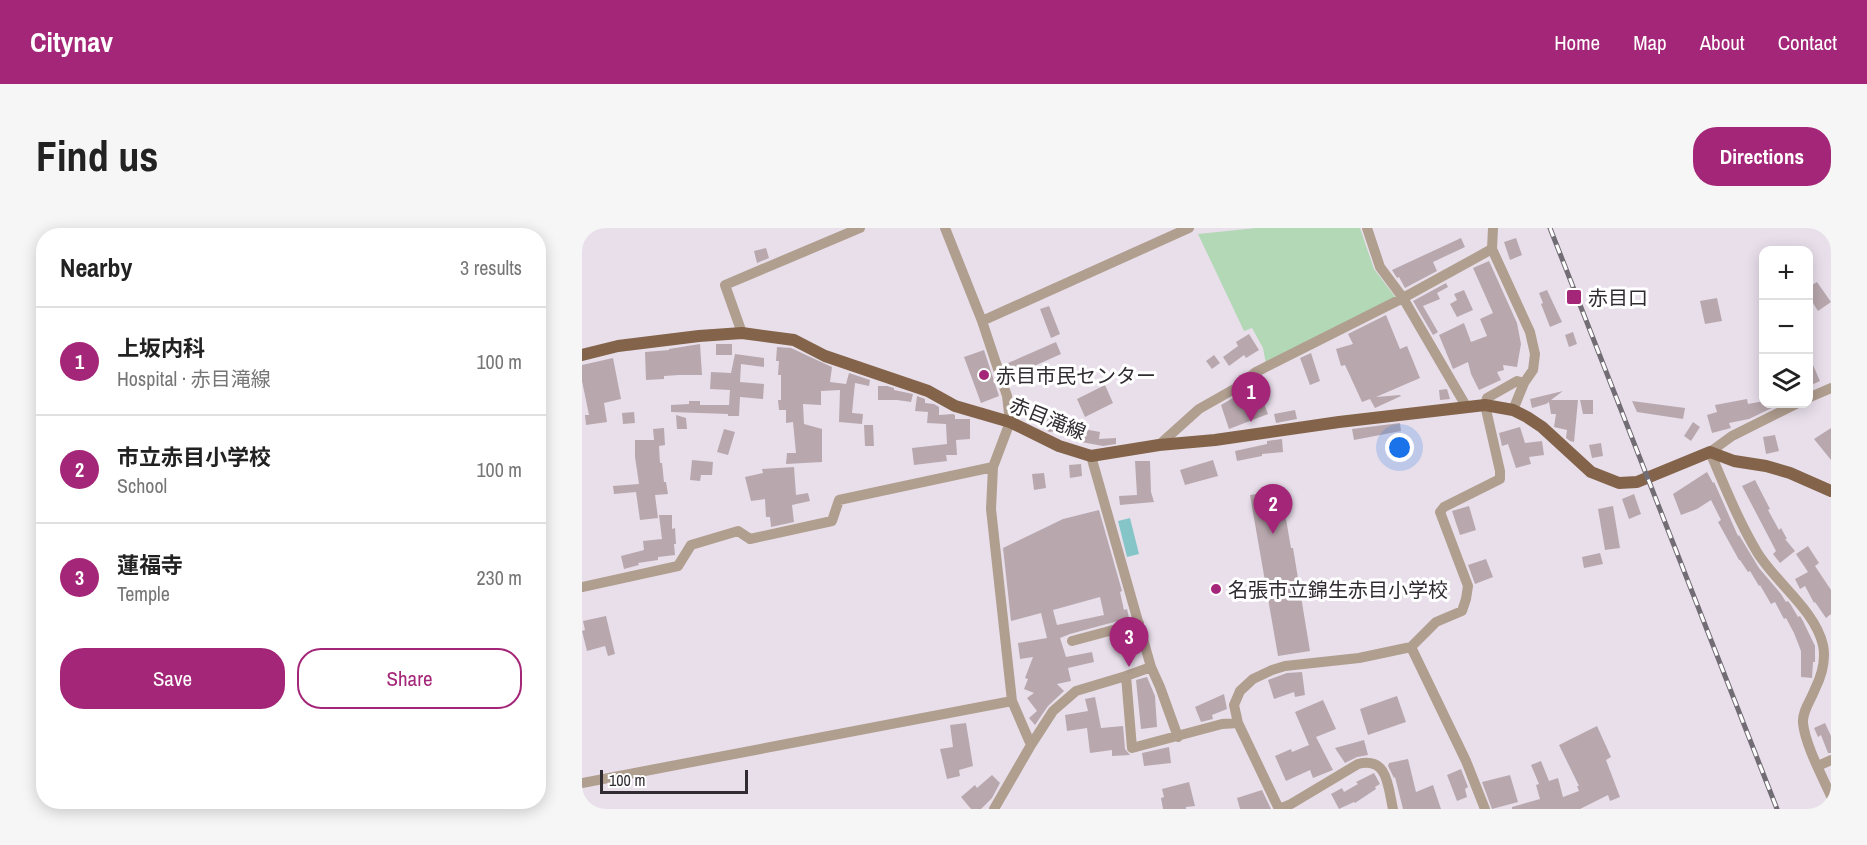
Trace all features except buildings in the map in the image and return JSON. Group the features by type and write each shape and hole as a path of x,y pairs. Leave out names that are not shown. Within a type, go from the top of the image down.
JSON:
{"main road":[{"name":"赤目滝線","path":"582,355 618,346 699,336 742,333 794,340 825,356 928,391 955,406 1010,422 1059,446 1091,456 1159,445 1215,440 1466,406 1485,405 1513,410"},
{"path":"1513,410 1542,427 1591,472 1619,483 1637,482 1710,452 1734,461 1766,466 1790,473 1831,490"}],"street":[{"path":"742,333 725,285 860,228"},
{"path":"945,228 982,321 1007,396 1010,422 993,467 991,509 1012,701 1031,744"},
{"path":"982,321 1189,228"},
{"path":"1367,228 1380,267 1403,298 1466,406"},
{"path":"1493,228 1492,249 1530,332 1534,354 1533,370 1524,383 1513,410"},
{"path":"1159,445 1199,409 1218,396 1236,388 1256,372 1403,298 1492,249"},
{"path":"1393,809 1384,771 1378,765 1368,761 1358,764 1279,809 1238,723 1234,705 1240,691 1253,679 1272,670 1285,666 1359,658 1411,647 1436,622 1462,610 1467,586 1440,512 1444,507 1500,479 1485,405 1487,398 1517,381 1524,383"},
{"path":"1813,396 1831,388"},
{"path":"1788,408 1732,436 1710,452 1758,553 1816,627 1823,644 1825,662 1802,722 1831,796"},
{"path":"1091,456 1151,667 1178,737"},
{"path":"582,587 678,566 691,545 738,531 750,539 832,521 839,500 993,467"},
{"path":"1072,641 1139,623"},
{"path":"1411,647 1466,761 1485,809"},
{"path":"994,809 1031,744 1053,711 1076,691 1151,667"},
{"path":"1126,676 1132,748 1222,724 1238,723"},
{"path":"582,783 1012,701"},
{"path":"1818,766 1831,760"}],"green space":[{"path":"1256,228 1360,228 1374,269 1396,298 1266,364 1263,348 1252,328 1244,331 1198,234"}],"water":[{"path":"1130,518 1139,554 1127,557 1118,521"}],"railway":[{"path":"1550,228 1777,809"}],"place":[{"name":"赤目口","path":"1574,297"},
{"name":"赤目市民センター","path":"984,375"},
{"name":"上坂内科","path":"1251,422"},
{"name":"市立赤目小学校","path":"1273,534"},
{"name":"名張市立錦生赤目小学校","path":"1216,589"},
{"name":"蓮福寺","path":"1129,667"}]}
